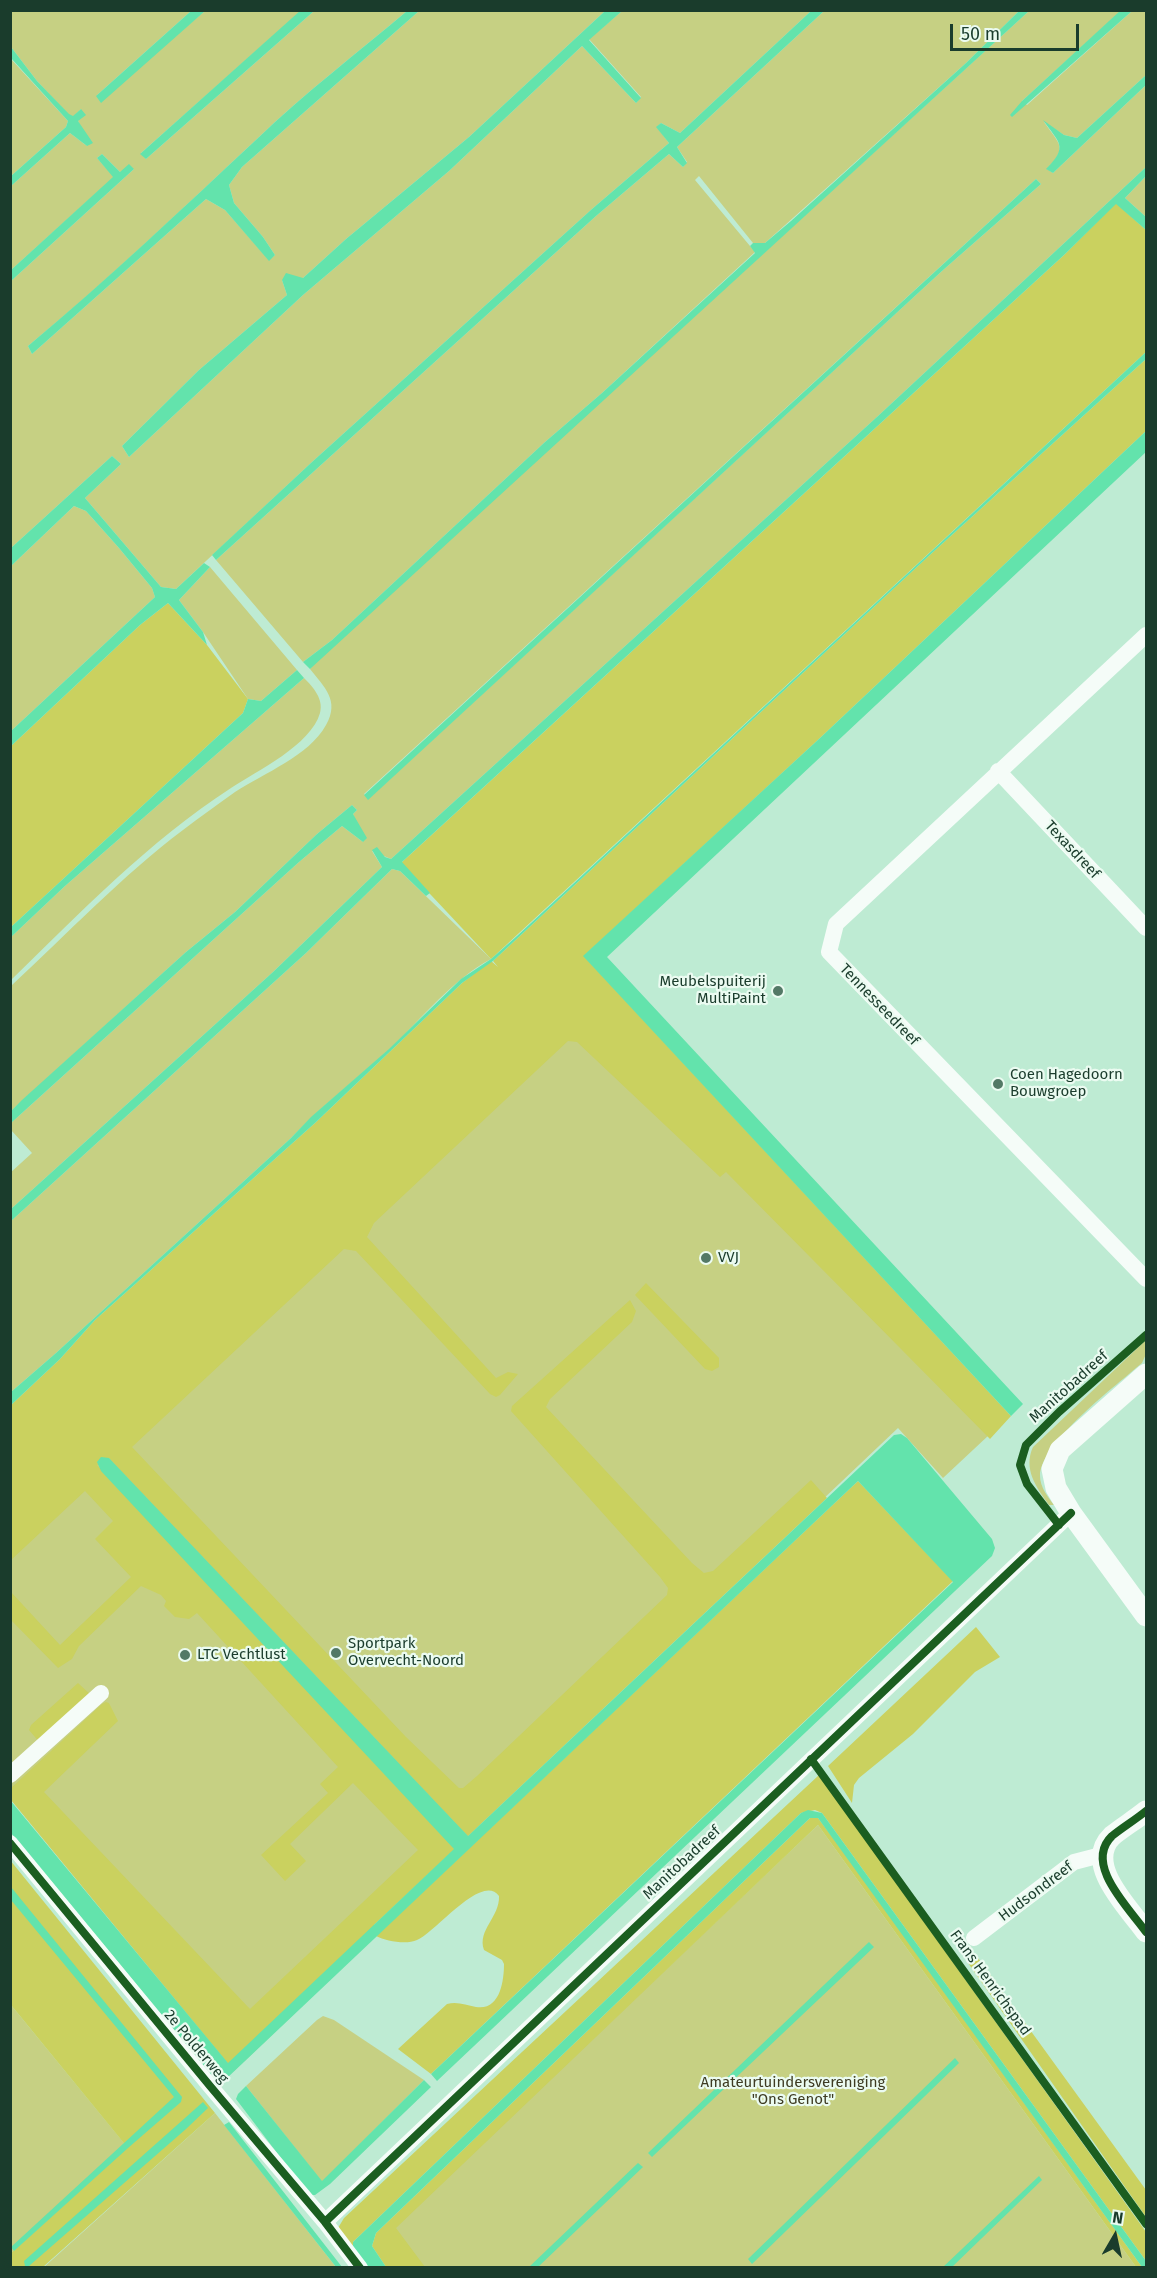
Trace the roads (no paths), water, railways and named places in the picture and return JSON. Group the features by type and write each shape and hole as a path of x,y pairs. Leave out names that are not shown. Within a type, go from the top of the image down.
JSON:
{"street":[{"name":"Tennesseedreef","path":"1146,635 836,924 829,952 1146,1279"},
{"name":"Texasdreef","path":"998,771 1146,928"},
{"path":"1146,1374 1060,1450 1052,1469 1056,1488 1071,1513 1146,1616"},
{"name":"Manitobadreef","path":"325,2222 1071,1513"},
{"path":"10,1776 101,1693"},
{"path":"1146,1811 1111,1838 1101,1855 1104,1873 1146,1932"},
{"name":"2e Polderweg","path":"10,1843 325,2222 360,2268"},
{"name":"Hudsondreef","path":"975,1938 1074,1862 1101,1855"}],"place":[{"name":"Meubelspuiterij MultiPaint","path":"778,991"},
{"name":"Coen Hagedoorn Bouwgroep","path":"998,1084"},
{"name":"VVJ","path":"706,1258"},
{"name":"Sportpark Overvecht-Noord","path":"336,1653"},
{"name":"LTC Vechtlust","path":"185,1655"}],"park label":[{"name":"Amateurtuindersvereniging \"Ons Genot\"","path":"793,2092"}]}
